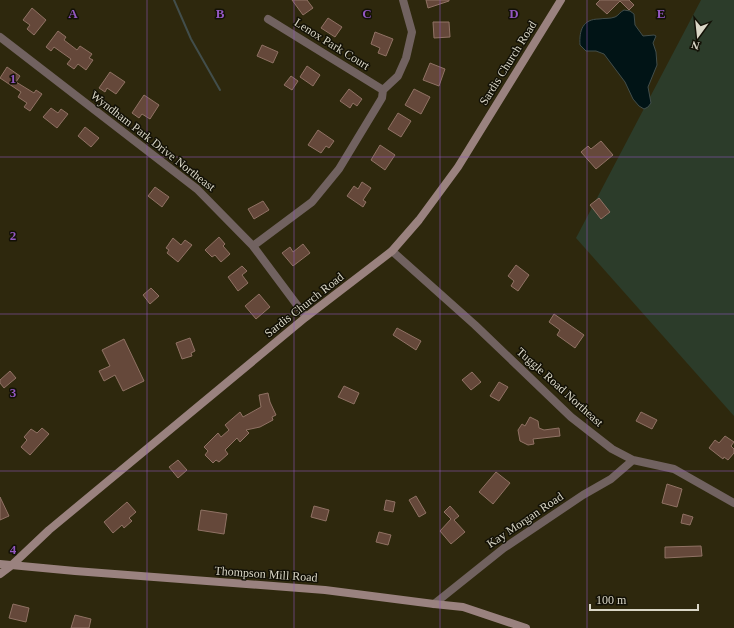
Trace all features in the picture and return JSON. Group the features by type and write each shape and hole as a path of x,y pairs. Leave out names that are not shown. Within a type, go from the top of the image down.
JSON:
{"street":[{"path":"253,246 312,202 339,169 382,98 383,90 398,76 406,58 412,32 404,0"},
{"name":"Sardis Church Road","path":"0,574 12,565 49,530 306,317 392,251 420,220 458,167 561,0"},
{"name":"Lenox Park Court","path":"268,19 383,90"},
{"name":"Wyndham Park Drive Northeast","path":"0,37 197,189 253,246 306,317"},
{"name":"Tuggle Road Northeast","path":"392,251 475,325 571,417 612,449 633,460 674,469 734,503"},
{"name":"Kay Morgan Road","path":"434,604 504,548 583,495 611,479 633,460"},
{"name":"Thompson Mill Road","path":"0,564 325,590 462,607 526,628"}],"green space":[{"path":"701,0 734,0 734,416 576,238"}],"shaded area":[{"path":"624,10 630,11 634,14 635,25 643,36 656,36 653,43 656,52 657,65 648,87 651,103 644,109 633,99 625,82 604,54 596,51 586,51 580,45 581,30 586,23 589,21 615,17"}],"building":[{"path":"292,0 307,0 313,8 303,15"},
{"path":"426,0 449,0 449,1 428,8"},
{"path":"600,0 629,0 634,5 629,10 620,1 607,14 596,4"},
{"path":"32,8 46,20 34,35 27,29 30,25 23,20"},
{"path":"328,18 342,27 335,37 321,28"},
{"path":"433,22 449,22 450,37 434,38"},
{"path":"58,31 66,37 64,40 77,50 80,46 92,54 89,58 93,60 86,70 78,64 74,69 67,64 71,59 54,47 51,51 46,47"},
{"path":"375,32 393,39 386,56 378,53 380,48 371,44"},
{"path":"262,45 278,52 273,63 257,56"},
{"path":"430,63 445,69 439,86 423,80"},
{"path":"307,66 320,75 313,86 300,77"},
{"path":"7,67 20,76 16,82 34,93 36,90 42,94 30,111 24,107 27,103 18,97 21,92 0,78"},
{"path":"110,72 125,82 116,94 107,88 105,92 99,88"},
{"path":"291,76 298,81 292,90 284,85"},
{"path":"349,89 362,99 357,106 353,103 350,108 340,101"},
{"path":"414,89 430,97 421,114 405,105"},
{"path":"144,95 159,105 150,119 142,114 139,118 132,113"},
{"path":"51,108 58,113 61,109 68,114 57,128 43,117"},
{"path":"398,113 411,121 401,137 388,129"},
{"path":"85,127 99,138 91,147 78,136"},
{"path":"318,130 334,141 329,148 326,146 321,153 308,145"},
{"path":"601,141 613,155 596,169 581,152 588,146 591,149"},
{"path":"380,145 395,155 385,170 371,160"},
{"path":"362,182 371,188 363,200 366,202 363,207 347,196 354,186 358,189"},
{"path":"155,187 169,197 162,207 148,196"},
{"path":"599,198 610,212 601,219 590,205"},
{"path":"263,201 269,210 254,219 248,209"},
{"path":"219,237 225,244 223,246 230,254 221,262 215,255 212,257 205,250"},
{"path":"173,238 181,245 185,240 192,245 178,262 167,253 169,250 166,248"},
{"path":"303,244 310,253 293,266 282,253 290,247 293,252"},
{"path":"516,265 529,275 518,291 511,286 514,281 508,276"},
{"path":"242,266 247,271 242,275 248,283 238,291 228,277"},
{"path":"151,288 159,296 150,304 143,295"},
{"path":"259,294 270,307 256,319 245,306"},
{"path":"554,314 584,335 575,348 557,335 560,330 549,322"},
{"path":"397,328 421,341 416,350 393,335"},
{"path":"190,338 195,351 191,353 192,356 182,359 176,343"},
{"path":"124,339 144,381 123,391 115,375 104,381 99,371 110,366 102,350"},
{"path":"10,371 16,378 4,388 0,383 0,380"},
{"path":"472,372 481,382 471,390 462,380"},
{"path":"499,382 508,387 499,401 490,396"},
{"path":"344,386 359,393 354,404 338,397"},
{"path":"268,393 276,415 272,417 273,420 260,427 246,430 249,433 240,442 237,438 225,450 228,454 219,462 216,460 213,463 205,455 208,451 204,447 218,433 221,437 229,430 225,425 240,412 243,417 261,407 259,395"},
{"path":"641,412 657,420 652,429 636,421"},
{"path":"530,417 538,421 539,428 544,430 559,428 560,436 533,439 534,444 528,445 520,441 518,430 522,424 525,426"},
{"path":"42,428 49,434 30,455 21,447 27,440 24,437 31,429 37,433"},
{"path":"725,436 734,442 731,446 734,449 734,453 728,460 724,457 723,459 709,448 715,440 719,443"},
{"path":"178,460 187,470 178,478 169,467"},
{"path":"496,472 510,483 493,504 479,492"},
{"path":"667,484 682,489 677,507 662,503"},
{"path":"416,496 426,513 419,517 409,500"},
{"path":"0,497 9,516 0,520"},
{"path":"386,500 395,502 393,512 384,510"},
{"path":"127,502 136,512 129,518 132,521 124,528 122,525 113,533 104,522"},
{"path":"314,506 329,510 326,521 311,517"},
{"path":"450,506 459,516 454,520 465,532 451,544 440,531 451,519 444,512"},
{"path":"201,510 227,514 224,534 198,530"},
{"path":"683,514 693,517 690,525 681,523"},
{"path":"379,532 391,535 388,545 376,542"},
{"path":"701,546 702,556 665,558 665,547"},
{"path":"13,604 29,608 26,622 9,618"},
{"path":"75,615 91,619 89,628 71,628"}],"waterway":[{"path":"174,0 191,39 220,90"}]}
